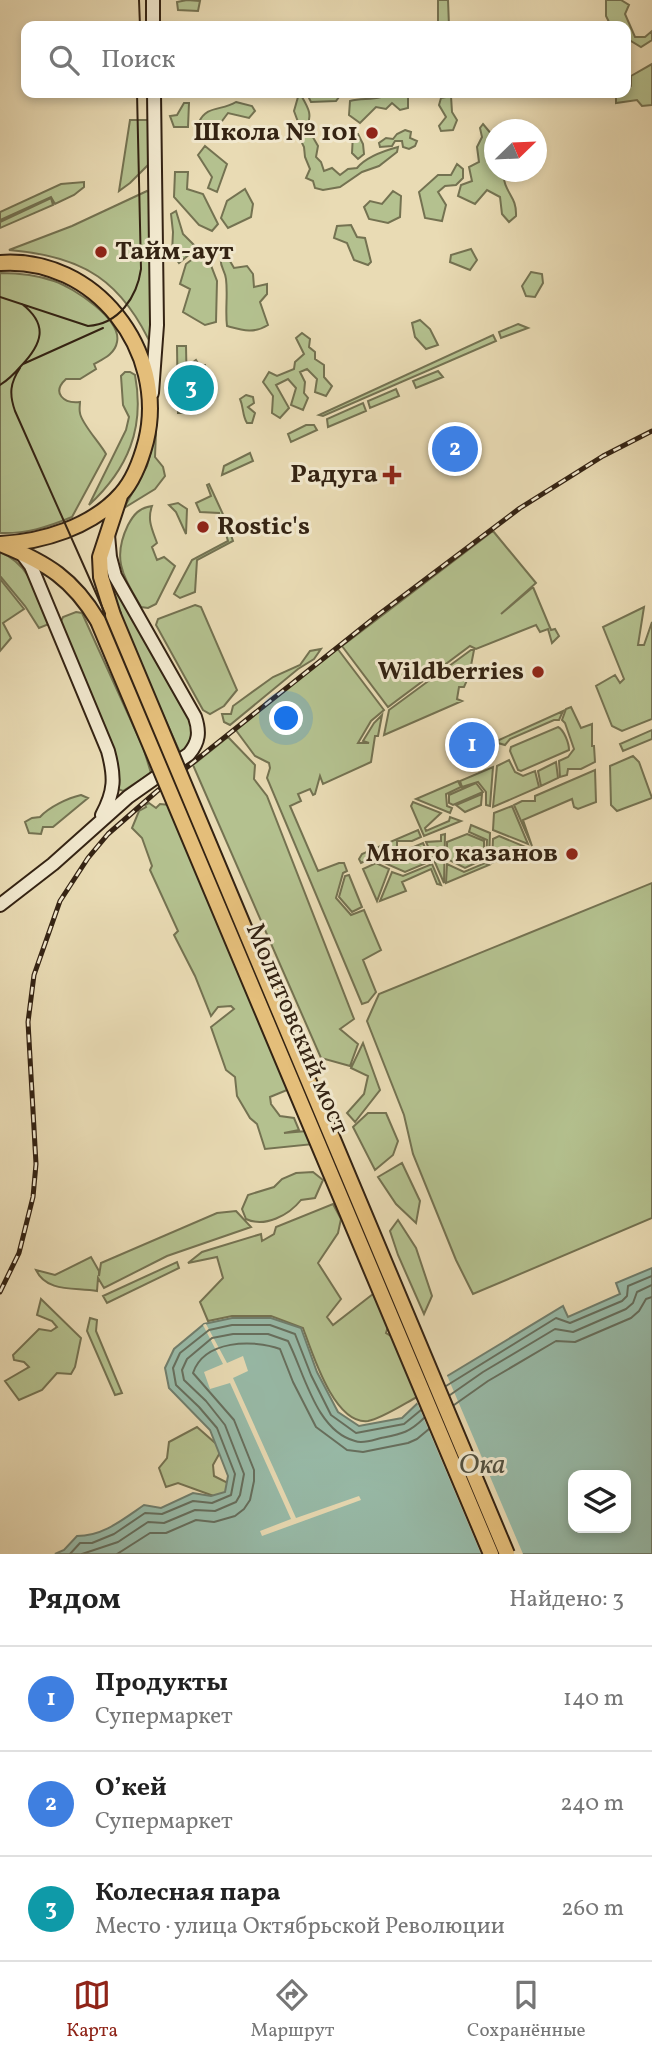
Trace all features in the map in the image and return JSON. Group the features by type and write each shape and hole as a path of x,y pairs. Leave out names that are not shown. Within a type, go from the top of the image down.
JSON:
{"main road":[{"path":"0,263 28,263 48,268 79,282 106,302 124,322 136,346 148,382 150,408 149,429 143,452 136,471 120,496 97,514 61,532 1,544"},
{"name":"Молитовский мост","path":"120,496 100,557 101,577 113,615 507,1554"},
{"name":"Молитовский мост","path":"1,544 47,565 66,579 85,599 98,621 492,1554"}],"street":[{"path":"153,0 153,21"},
{"path":"150,408 157,325 154,98"},
{"path":"0,905 40,875 128,797 189,754 196,745 198,727 195,717 116,576 110,557 108,529"},
{"path":"21,552 31,566 113,768 111,799 98,822"},
{"path":"113,790 128,797"}],"shaded area":[{"path":"438,0 448,0 449,21 438,21"},
{"path":"606,0 621,0 629,5 625,14 628,21 608,21"},
{"path":"200,1 198,11 178,10 177,2"},
{"path":"631,28 635,37 645,37 652,31 652,40 641,47 631,41"},
{"path":"652,64 652,105 642,106 637,100 616,103 616,98 631,98 631,76"},
{"path":"298,98 302,98 309,115 307,127 318,146 316,157 324,171 332,168 340,175 398,147 397,152 379,166 362,172 340,187 323,190 315,188 313,181 306,178 310,169 294,111"},
{"path":"309,98 338,98 336,101 311,102"},
{"path":"408,98 408,108 400,110 392,103 386,109 376,107 360,123 349,115 350,101"},
{"path":"441,98 451,98 452,112 457,120 453,130 441,131 439,126 446,117 439,105"},
{"path":"236,102 252,106 255,111 249,118 228,113 222,121 199,122 206,113"},
{"path":"184,103 189,103 188,127 174,127 170,116 177,115"},
{"path":"130,120 150,120 151,162 119,191"},
{"path":"483,124 484,182 505,182 516,209 516,216 509,222 502,214 500,197 487,190 475,204 458,196 461,185 472,181 469,167 479,162 477,147 482,137 480,128"},
{"path":"405,130 411,132 410,138 417,141 415,146 409,149 403,147 402,141 395,141 392,146 380,147 379,143 386,138 393,139"},
{"path":"353,134 358,134 363,144 364,154 358,159 352,153"},
{"path":"205,146 227,164 217,192 208,188 212,177 198,155"},
{"path":"457,164 463,169 463,178 456,185 445,186 438,192 446,205 442,221 425,218 419,192 438,175 451,175"},
{"path":"175,172 188,172 187,189 203,194 218,224 212,231 199,225 174,197"},
{"path":"84,182 84,187 74,195 55,204 51,197 0,220 0,212 61,184"},
{"path":"245,189 253,204 251,217 228,228 221,218 227,201"},
{"path":"147,191 152,194 154,351 129,307 98,276 59,258 9,250 72,226"},
{"path":"393,191 401,196 400,217 388,223 369,219 364,207 370,201 382,204"},
{"path":"51,198 53,205 0,228 0,222"},
{"path":"176,211 183,234 197,248 179,263 172,253 171,214"},
{"path":"351,225 357,237 365,238 371,262 368,265 354,260 347,243 334,238 337,226"},
{"path":"471,249 477,260 470,270 450,262 451,255"},
{"path":"198,255 210,263 217,281 216,322 205,325 183,312 190,289 180,284 186,264"},
{"path":"227,256 234,268 247,266 253,274 254,287 267,284 267,294 260,302 268,325 263,328 243,330 227,326 226,279 221,257"},
{"path":"531,272 542,274 543,283 535,297 526,296 522,286"},
{"path":"0,273 41,277 73,290 105,314 117,333 116,346 105,358 94,364 96,369 80,379 66,379 60,389 61,396 65,399 80,402 81,417 106,454 72,517 37,529 10,533 0,533"},
{"path":"420,320 430,329 438,345 426,349 415,337 412,323"},
{"path":"518,324 528,328 501,338 499,332"},
{"path":"302,333 310,339 309,347 315,352 315,359 324,365 324,377 332,386 326,396 315,392 317,379 307,369 300,372 305,382 304,393 308,398 303,410 291,405 296,388 288,379 276,385 289,408 280,418 272,413 273,396 263,382 269,372 277,376 294,369 295,362 304,354 296,338"},
{"path":"493,335 496,341 323,416 319,415"},
{"path":"177,346 186,346 187,395 183,400 184,413 178,413"},
{"path":"196,360 199,365 205,365 207,394 196,400 193,396 192,363"},
{"path":"438,371 443,377 416,388 413,381"},
{"path":"125,372 135,375 138,413 135,430 114,477 89,505 126,430 129,417 123,405 121,376"},
{"path":"396,389 399,396 370,408 368,401"},
{"path":"246,395 253,397 254,403 248,407 255,413 252,423 245,420 240,399"},
{"path":"363,403 366,411 328,427 327,419"},
{"path":"306,425 314,425 317,430 291,442 288,434"},
{"path":"156,431 155,457 163,467 165,476 155,489 124,508 147,466"},
{"path":"250,453 253,461 222,475 224,466"},
{"path":"209,484 233,541 197,560 195,592 180,598 174,594 192,560 228,541 225,531 219,531 219,513 200,512 196,503 211,496 207,485"},
{"path":"178,503 187,509 186,534 176,512 169,505"},
{"path":"152,506 150,520 157,543 152,547 157,560 164,557 175,566 156,604 148,608 141,607 125,577 120,548 132,518 140,510"},
{"path":"493,531 536,583 501,614 533,587 551,630 555,629 559,636 552,643 548,629 540,632 536,625 476,649 470,646 388,707 342,646"},
{"path":"0,552 11,558 26,573 49,624 39,628 0,576"},
{"path":"0,579 24,609 3,623 11,638 0,651"},
{"path":"108,579 112,579 194,727 193,743 181,755 120,618"},
{"path":"195,605 201,607 237,690 224,706 210,714 203,710 156,625 158,619"},
{"path":"644,607 638,645 644,645 652,622 652,719 622,731 612,726 596,686 615,675 620,683 624,679 603,627"},
{"path":"76,612 82,613 143,747 151,773 123,791 118,789 60,623 63,617"},
{"path":"337,648 384,710 371,721 358,743 369,743 363,741 382,715 371,762 323,784 320,776 315,794 313,795 310,789 298,794 301,801 290,806 318,871 344,863 347,871 343,873 336,898 351,915 364,910 381,950 363,960 376,992 368,1002 362,1004 267,778 269,763 255,756 235,729"},
{"path":"321,649 314,659 230,725 224,722 222,714 231,714 233,706 273,677 300,665 310,651"},
{"path":"474,650 469,676 445,669"},
{"path":"442,671 468,678 464,687 459,687 457,699 462,701 384,735 389,710"},
{"path":"571,707 581,728 592,724 595,762 581,769 568,769 567,775 560,777 559,761 568,757 574,749 562,720 566,709"},
{"path":"563,711 559,720 510,739 505,745 498,743 499,740"},
{"path":"558,727 566,737 569,750 518,770 510,751 511,747"},
{"path":"652,730 652,739 623,751 620,744"},
{"path":"228,737 255,765 254,779 267,796 354,1019 340,1029 358,1044 350,1066 321,1058 193,765"},
{"path":"633,756 639,762 652,798 617,811 611,805 610,766"},
{"path":"509,760 515,772 523,776 535,771 539,787 493,807 497,766"},
{"path":"556,762 558,778 541,786 538,771"},
{"path":"493,767 490,806 486,805 486,792 478,782 462,787 460,781"},
{"path":"595,770 596,802 578,809 574,807 572,799 523,820 532,846 514,805 522,801 535,801 535,796"},
{"path":"458,781 461,787 446,794 447,806 452,808 450,813 416,799"},
{"path":"476,783 483,792 453,805 449,803 449,795"},
{"path":"482,794 481,805 465,812 456,805"},
{"path":"81,795 88,798 53,827 43,827 41,834 29,833 25,822 40,817 59,803"},
{"path":"413,802 441,813 425,828 426,831 449,821 450,817 461,821 424,836 411,806"},
{"path":"149,803 156,808 160,804 170,805 292,1088 270,1097 271,1104 280,1116 294,1118 299,1130 284,1133 307,1131 314,1144 265,1149 257,1124 250,1118 237,1096 235,1077 226,1070 211,1027 234,1009 231,1006 218,1007 211,1016 174,935 178,931 150,870 152,866 142,838 132,828 139,811"},
{"path":"512,806 528,844 493,830 494,813"},
{"path":"471,825 490,833 489,861 486,860 487,840 469,832"},
{"path":"418,830 421,837 412,841 397,841 397,847 361,863 359,859 362,854"},
{"path":"445,834 444,883 426,842 441,841 441,835"},
{"path":"467,834 484,841 484,859 465,868 447,859 447,842"},
{"path":"499,836 528,848 492,863 493,839"},
{"path":"423,843 431,861 405,872 380,861"},
{"path":"376,863 389,869 377,901 363,869"},
{"path":"485,863 489,865 446,883 447,864 464,872"},
{"path":"432,864 441,885 437,884 431,869 402,882 406,891 380,901 392,872 403,876"},
{"path":"349,875 362,907 352,912 339,897 345,876"},
{"path":"652,883 652,1218 473,1294 456,1260 413,1154 404,1115 367,1021 379,994"},
{"path":"363,1043 380,1090 355,1122 347,1113 364,1094 368,1076 351,1068"},
{"path":"368,1113 386,1113 398,1141 393,1155 375,1170 353,1127"},
{"path":"402,1163 420,1201 416,1223 396,1204 378,1177"},
{"path":"313,1172 323,1180 315,1198 301,1200 290,1211 269,1221 246,1219 242,1209 248,1195 274,1187 282,1179 296,1173"},
{"path":"333,1204 341,1219 338,1233 318,1263 341,1299 327,1317 333,1325 373,1294 389,1323 386,1333 394,1338 417,1386 417,1397 368,1421 356,1419 345,1412 335,1400 326,1385 303,1328 271,1316 232,1316 208,1321 200,1302 223,1278 217,1257 188,1263 202,1252 261,1234 262,1241 274,1234 276,1227"},
{"path":"236,1211 251,1227 167,1256 104,1288 98,1278 97,1291 54,1286 36,1270 55,1275 91,1257 99,1276 101,1263 217,1213"},
{"path":"398,1220 416,1248 432,1296 424,1314 390,1231"},
{"path":"177,1262 179,1268 107,1303 103,1296"},
{"path":"41,1299 81,1338 75,1367 71,1374 57,1373 42,1390 19,1400 5,1381 29,1367 24,1362 14,1360 13,1355 39,1329 51,1331 57,1327 52,1321 37,1315"},
{"path":"90,1318 97,1320 96,1331 122,1393 115,1395 87,1331"},
{"path":"197,1427 222,1449 213,1465 214,1476 232,1485 222,1499 178,1483 166,1487 159,1468 167,1458 169,1442"}],"water":[{"name":"Ока","path":"652,1268 652,1554 55,1554 64,1550 77,1536 104,1530 144,1505 161,1508 193,1493 211,1496 225,1492 228,1476 210,1430 169,1388 165,1368 174,1349 204,1324 232,1318 271,1318 301,1328 317,1372 338,1412 359,1426 402,1418 444,1378 563,1306 568,1317 620,1294 616,1283"}],"pier":[{"path":"206,1324 227,1363 243,1356 248,1371 233,1378 296,1518 359,1496 361,1500 262,1536 260,1531 291,1519 230,1383 210,1389 204,1372 223,1364 203,1325"},
{"path":"446,1373 523,1554 481,1554 416,1400"}],"tram line":[{"path":"139,0 140,21"},
{"path":"0,297 88,326 109,320 131,299 141,269 137,98"},
{"path":"0,385 28,358 40,335 36,319 22,304"},
{"path":"23,364 103,328"},
{"path":"20,368 12,389 15,411 107,618 502,1554"}],"railway":[{"path":"0,1292 19,1253 33,1197 36,1164 28,1022 34,975 60,901 88,858 108,834 156,792 378,615 520,508 603,456 652,431"}],"place":[{"name":"Школа № 101","path":"372,133"},
{"name":"Тайм-аут","path":"101,252"},
{"name":"Колесная пара","path":"191,388"},
{"name":"О’кей","path":"455,449"},
{"name":"Радуга","path":"392,475"},
{"name":"Rostiс's","path":"203,527"},
{"name":"Wildberries","path":"538,672"},
{"name":"Продукты","path":"472,745"},
{"name":"Много казанов","path":"572,854"}]}
